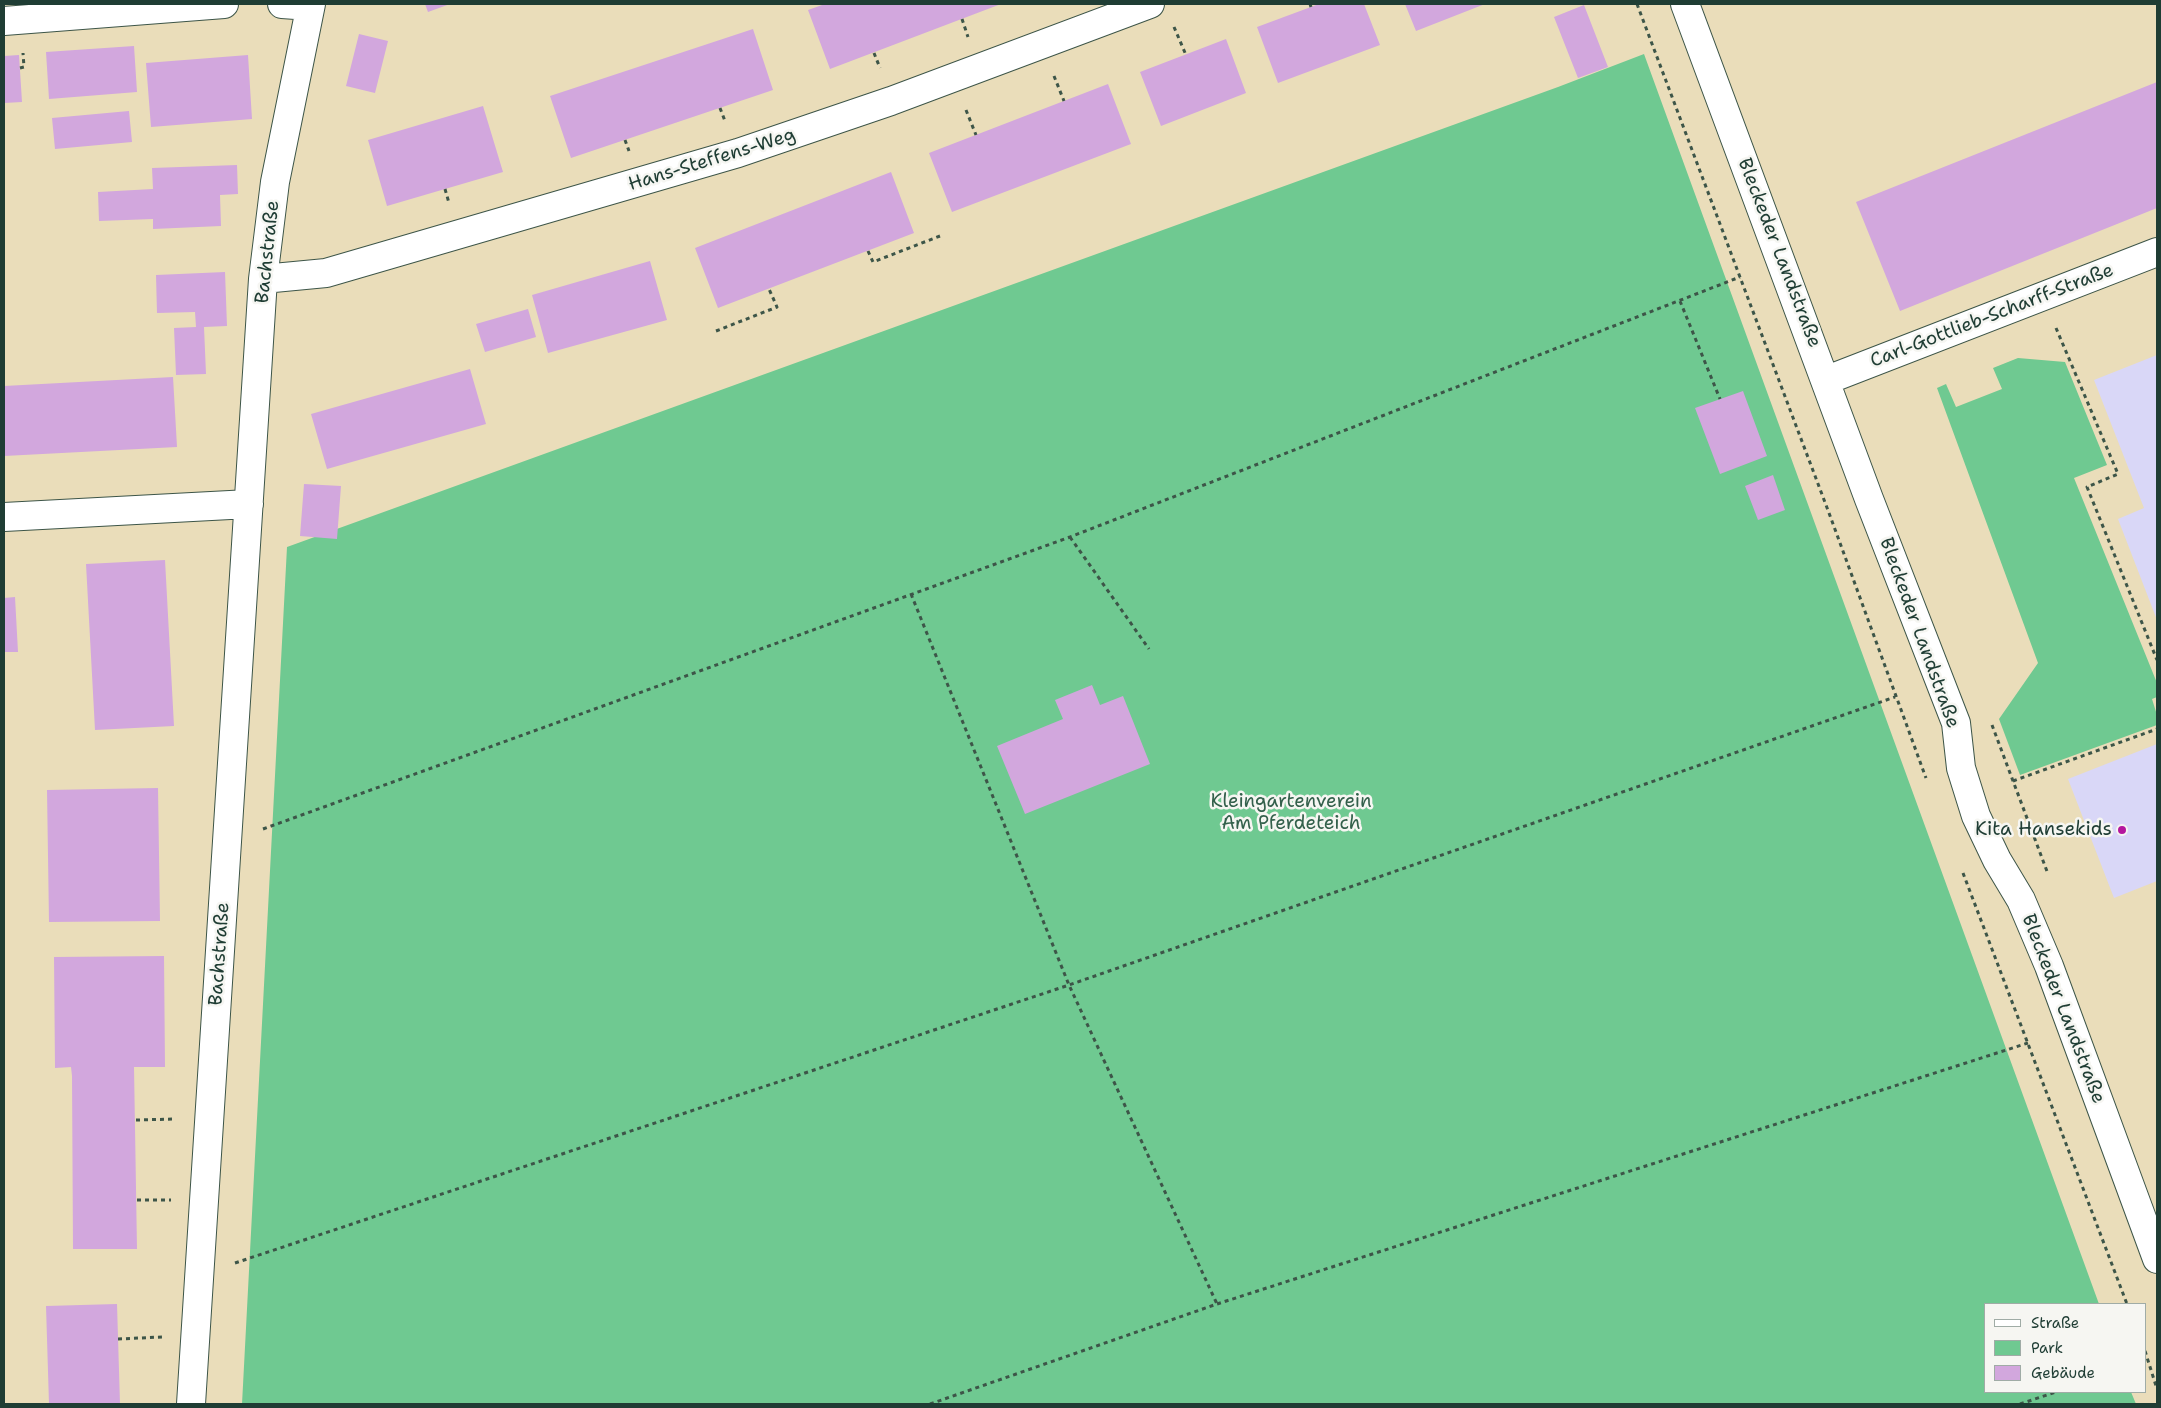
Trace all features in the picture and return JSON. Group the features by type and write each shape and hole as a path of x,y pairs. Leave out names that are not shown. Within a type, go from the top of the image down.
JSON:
{"street":[{"path":"4,21 224,4"},
{"path":"282,4 310,5"},
{"name":"Hans-Steffens-Weg","path":"263,279 326,273 738,153 892,101 1150,4"},
{"name":"Bleckeder Landstraße","path":"1685,4 1956,723 1961,768 1976,816 1997,860 2021,900 2049,966 2157,1259"},
{"name":"Bachstraße","path":"191,1404 263,279 276,182 310,5"},
{"name":"Carl-Gottlieb-Scharff-Straße","path":"1827,380 2157,252"},
{"path":"4,516 249,504"}],"path":[{"path":"1637,4 1927,779"},
{"path":"868,251 873,262 940,236"},
{"path":"228,831 261,829 1070,537 1740,277"},
{"path":"716,331 777,307 769,289"},
{"path":"2043,297 2118,474 2087,487 2157,660"},
{"path":"1680,301 1720,399"},
{"path":"1070,537 1149,649"},
{"path":"911,594 1069,985 1216,1304"},
{"path":"199,1275 1069,985 1895,697"},
{"path":"2013,781 2157,729"},
{"path":"1962,870 2127,1303"},
{"path":"930,1404 1216,1304 2028,1043"},
{"path":"136,1120 208,1118"},
{"path":"118,1339 195,1336"},
{"path":"2146,1361 2157,1389"},
{"path":"2020,1404 2053,1393"}],"shaded area":[{"path":"2157,355 2157,620 2118,519 2144,508 2094,380"},
{"name":"Kita Hansekids","path":"2157,744 2157,881 2114,898 2068,779"}],"green space":[{"name":"Kleingartenverein Am Pferdeteich","path":"1644,54 2099,1303 1984,1303 1984,1393 2131,1393 2136,1404 242,1404 287,547 1558,87"},
{"path":"2018,358 2065,362 2107,465 2074,478 2157,683 2157,697 2152,699 2157,715 2157,725 2020,775 1999,719 2038,663 1937,388 1946,384 1956,407 2002,389 1993,368"}],"building":[{"path":"425,4 450,4 428,12"},
{"path":"825,4 1001,4 830,69 808,10"},
{"path":"1319,4 1364,4 1380,45 1278,83 1257,27"},
{"path":"1405,4 1485,4 1416,31"},
{"path":"1584,5 1608,67 1578,78 1554,17"},
{"path":"753,29 773,90 571,158 550,96"},
{"path":"359,34 388,41 375,93 346,86"},
{"path":"1226,39 1246,93 1161,126 1140,72"},
{"path":"134,46 137,92 49,99 46,52"},
{"path":"19,55 22,102 4,103 4,56"},
{"path":"248,55 252,119 151,127 146,63"},
{"path":"2157,82 2157,208 1900,311 1856,202"},
{"path":"1108,84 1131,144 952,212 929,153"},
{"path":"483,106 503,172 387,206 368,140"},
{"path":"129,111 132,142 55,149 52,118"},
{"path":"237,165 238,194 220,195 221,226 153,229 153,219 99,221 98,192 153,189 152,168"},
{"path":"891,172 914,233 718,308 695,248"},
{"path":"650,261 667,320 548,353 532,295"},
{"path":"225,272 227,326 204,327 206,374 176,375 174,328 196,327 195,312 157,313 156,275"},
{"path":"528,309 536,337 485,352 476,324"},
{"path":"470,369 486,424 327,469 311,414"},
{"path":"173,377 177,447 4,456 4,386"},
{"path":"1743,391 1767,456 1720,474 1695,408"},
{"path":"1773,475 1785,510 1758,520 1745,486"},
{"path":"304,484 341,486 337,539 300,536"},
{"path":"165,560 174,726 95,730 86,564"},
{"path":"15,597 18,652 4,652 4,598"},
{"path":"1092,685 1100,705 1123,696 1150,764 1025,814 997,746 1063,719 1055,700"},
{"path":"158,788 160,921 49,922 47,790"},
{"path":"164,956 165,1067 134,1067 137,1249 73,1249 72,1076 71,1067 55,1068 54,957"},
{"path":"117,1304 120,1404 49,1404 46,1306"}],"place":[{"name":"Kita Hansekids","path":"2122,830"}]}
